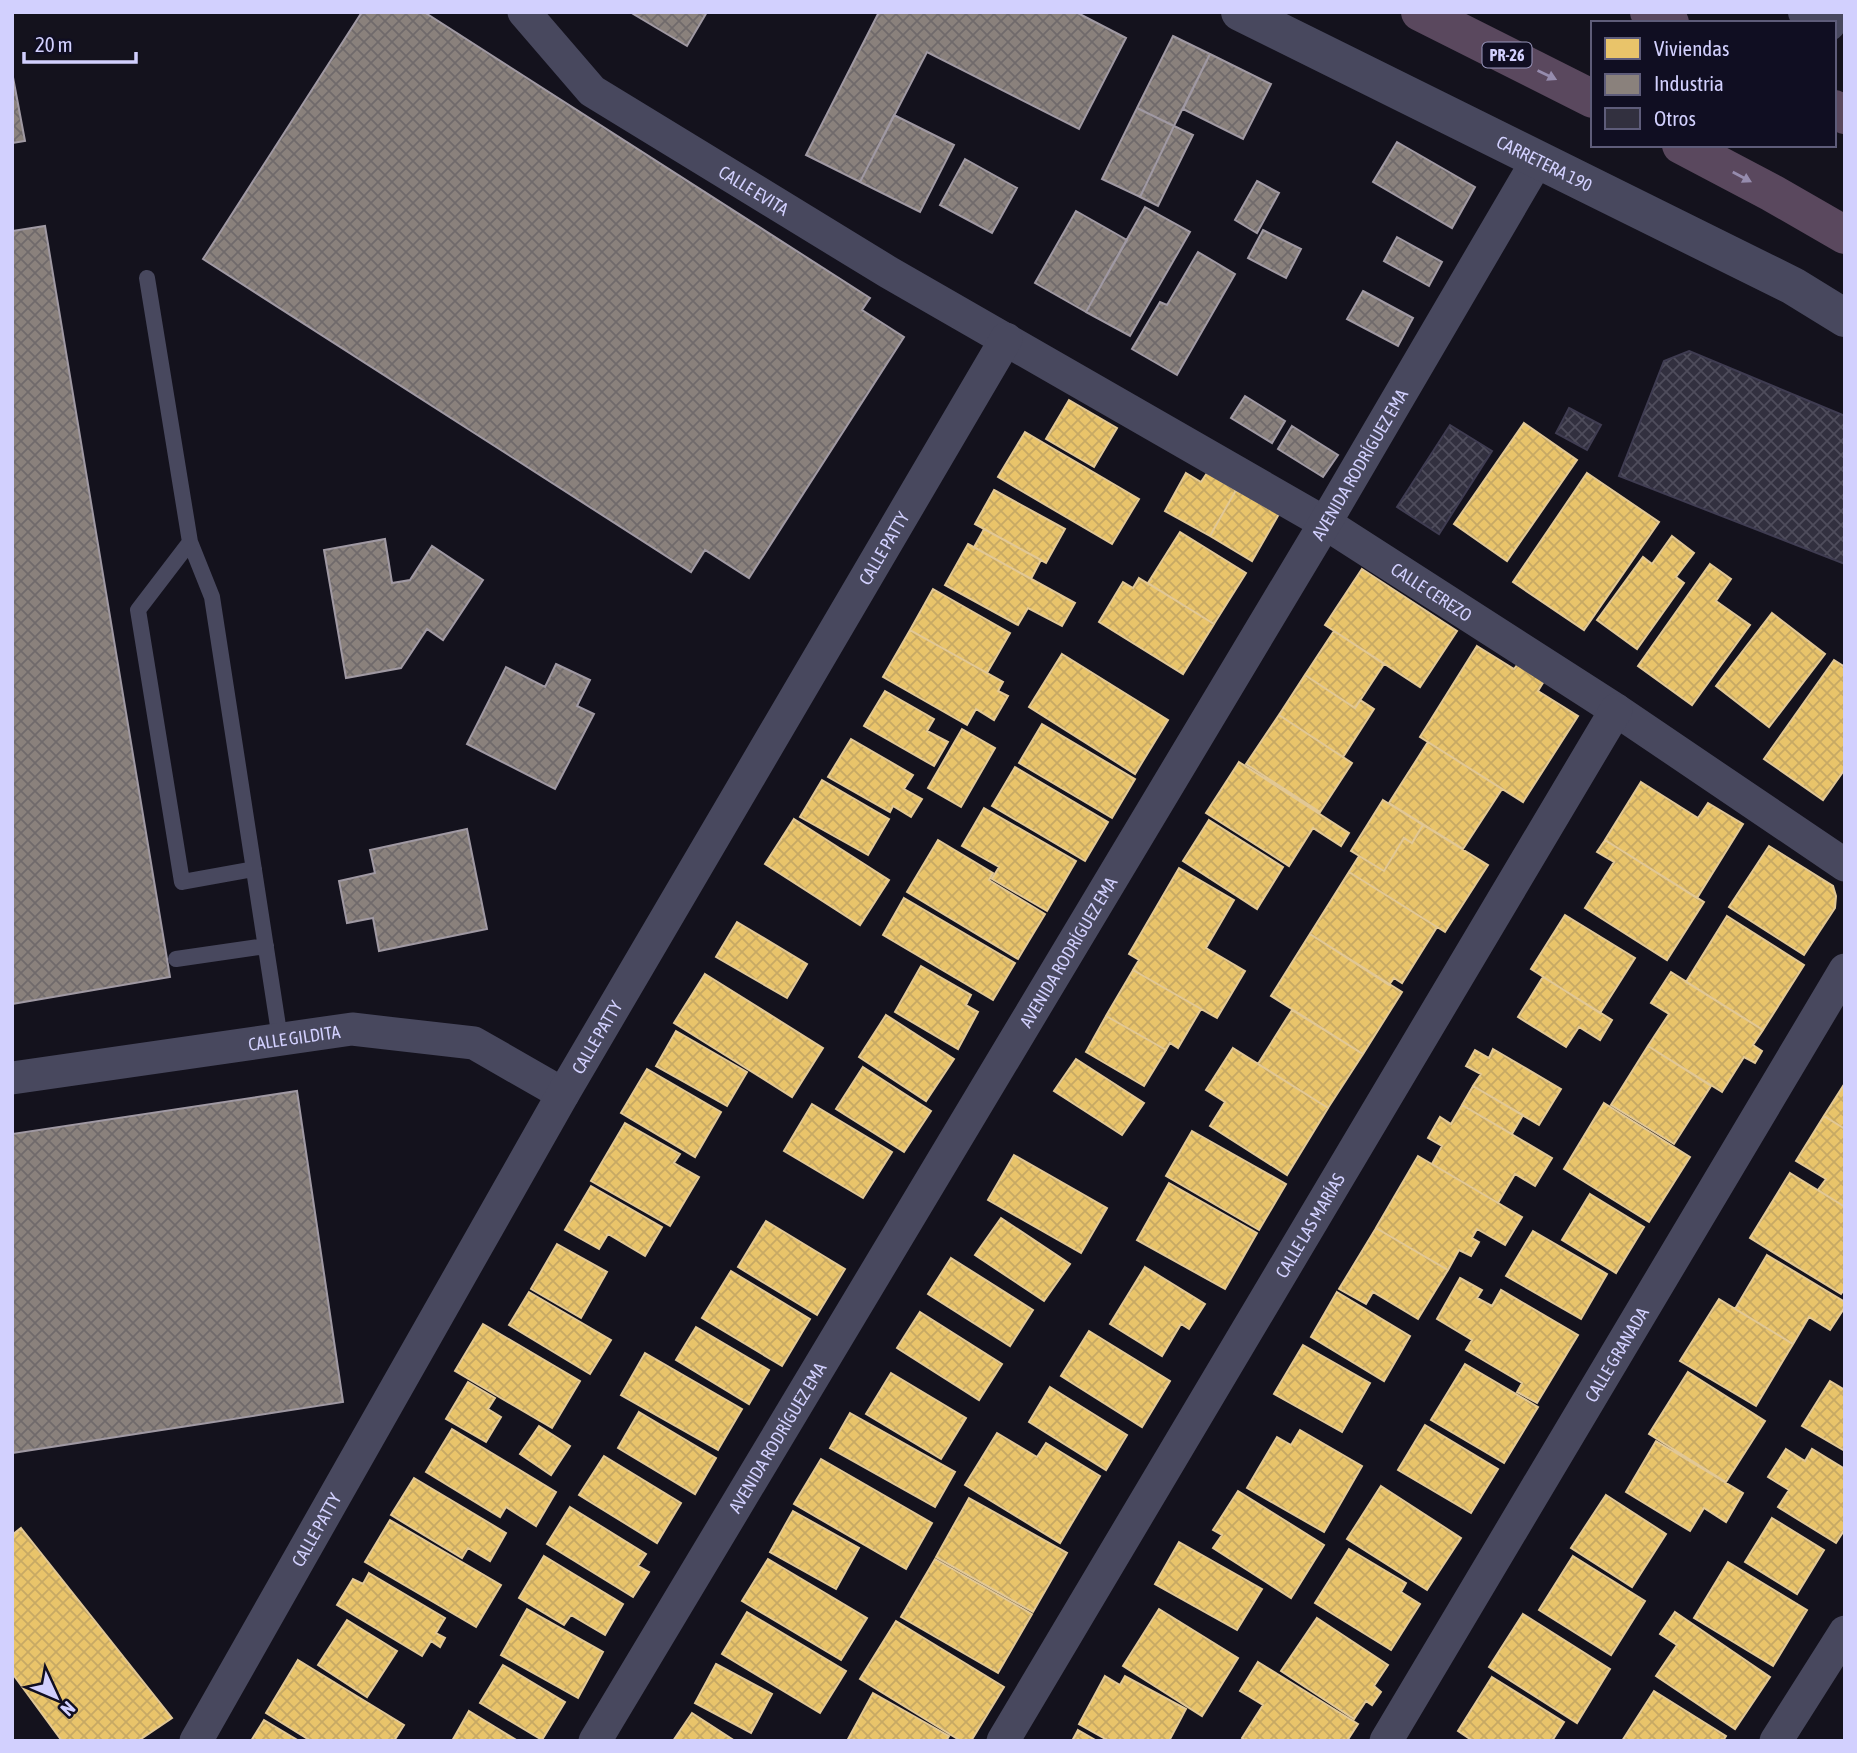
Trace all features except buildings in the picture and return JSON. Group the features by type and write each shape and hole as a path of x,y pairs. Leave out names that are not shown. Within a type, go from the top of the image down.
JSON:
{"highway":[{"name":"PR-26","path":"1420,12 1591,98"},
{"path":"1649,12 1666,21"},
{"path":"1685,147 1845,235"}],"street":[{"name":"CALLE EVITA","path":"524,12 592,91 887,272 1006,339"},
{"name":"CARRETERA 190","path":"1240,12 1793,286 1845,318"},
{"path":"1807,12 1823,21"},
{"name":"AVENIDA RODRÍGUEZ EMA","path":"595,1741 1325,523 1538,159"},
{"name":"CALLE CEREZO","path":"1006,339 1325,523 1616,710 1845,865"},
{"name":"CALLE PATTY","path":"196,1741 563,1094 1006,339"},
{"name":"CALLE LAS MARÍAS","path":"1003,1741 1616,710"},
{"name":"CALLE GRANADA","path":"1387,1741 1845,970"},
{"name":"CALLE GILDITA","path":"12,1078 352,1029 474,1042 563,1094"},
{"path":"1776,1741 1845,1632"}],"lane":[{"path":"147,278 190,542 212,597 281,1039"},
{"path":"190,542 138,610 182,882 254,869"},
{"path":"176,959 266,946"}]}
